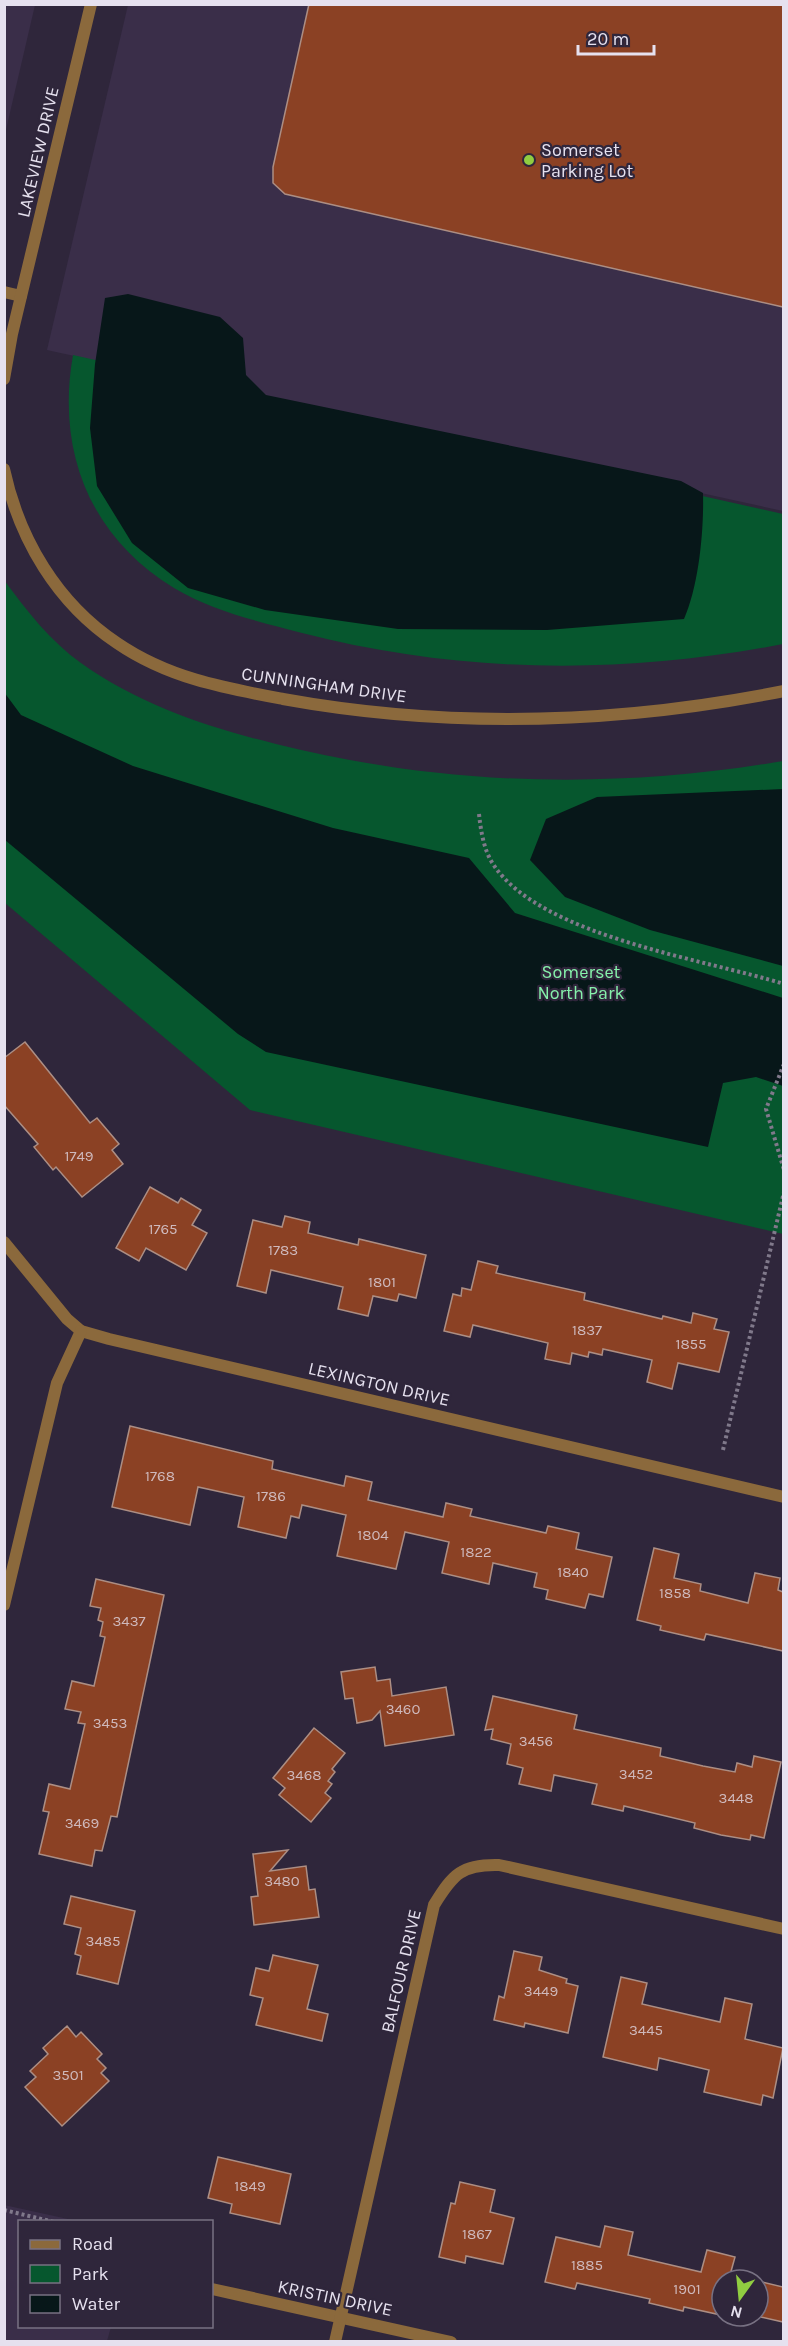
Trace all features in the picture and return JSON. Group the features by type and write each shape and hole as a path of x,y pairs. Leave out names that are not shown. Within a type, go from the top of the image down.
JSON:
{"street":[{"name":"LAKEVIEW DRIVE","path":"4,379 21,296 91,4"},
{"path":"4,292 21,296"},
{"name":"CUNNINGHAM DRIVE","path":"4,469 22,527 35,556 56,586 83,616 116,643 150,663 184,678 222,688 330,708 448,718 562,719 620,715 783,691"},
{"path":"4,1242 67,1319 81,1331 57,1383 4,1605"},
{"name":"LEXINGTON DRIVE","path":"81,1331 783,1497"},
{"name":"BALFOUR DRIVE","path":"335,2342 434,1905 449,1881 465,1868 480,1864 499,1864 783,1929"},
{"name":"KRISTIN DRIVE","path":"213,2289 451,2342"}],"path":[{"path":"479,814 481,832 493,864 503,878 523,894 550,910 602,934 657,952 783,984"},
{"path":"783,1064 767,1103 766,1116 783,1170"},
{"path":"723,1450 783,1192"},
{"path":"4,2210 46,2220"}],"shaded area":[{"path":"4,5 35,5 5,134"},
{"path":"128,5 783,5 783,511 47,350"},
{"path":"4,2205 72,2220 18,2220 18,2328 111,2328 107,2341 5,2341"}],"green space":[{"path":"73,355 783,514 783,644 663,661 602,665 542,666 482,663 362,647 270,625 204,603 174,588 145,567 120,544 101,517 86,488 75,457 70,425 69,390"},
{"name":"Somerset North Park","path":"4,580 49,635 81,663 103,678 150,703 175,713 276,744 339,758 402,768 529,779 656,776 783,761 783,1234 250,1110 5,903"}],"water":[{"path":"128,294 220,317 243,338 246,375 266,395 681,481 703,493 700,557 684,619 547,630 398,629 265,610 188,588 132,543 97,486 90,428 95,364 105,298"},
{"path":"4,692 21,715 133,766 333,828 469,858 515,913 783,998 783,1086 756,1077 723,1083 708,1147 266,1052 238,1034 5,840"},
{"path":"783,789 783,966 650,930 565,897 530,860 546,819 597,797"}],"building":[{"name":"Somerset Parking Lot","path":"309,4 783,4 783,307 285,194 273,183 273,167"},
{"path":"25,1042 90,1123 97,1118 119,1144 112,1150 123,1164 82,1197 56,1167 53,1170 34,1147 38,1144 4,1105 4,1058"},
{"path":"150,1187 178,1203 181,1198 201,1210 192,1225 207,1233 186,1270 146,1248 139,1261 116,1248"},
{"path":"285,1216 310,1222 308,1233 358,1245 359,1239 426,1255 416,1298 399,1294 397,1301 373,1296 368,1316 338,1309 343,1287 271,1270 266,1293 237,1286 253,1220 282,1227"},
{"path":"478,1261 498,1266 496,1273 585,1293 584,1300 662,1319 663,1316 691,1323 693,1313 717,1319 714,1329 729,1332 719,1372 678,1363 672,1389 647,1382 652,1360 603,1349 602,1355 589,1352 588,1357 572,1353 570,1364 545,1359 548,1343 473,1325 470,1337 444,1331 453,1294 461,1296 462,1288 471,1290"},
{"path":"130,1426 273,1461 272,1469 344,1486 346,1476 372,1482 368,1500 443,1517 446,1503 472,1509 470,1516 546,1533 548,1526 579,1533 576,1549 612,1557 603,1597 589,1594 585,1608 546,1599 548,1590 534,1587 537,1573 493,1563 489,1584 442,1573 449,1542 405,1532 396,1569 337,1556 346,1515 302,1505 299,1518 291,1516 286,1538 238,1527 244,1497 198,1487 190,1525 112,1507"},
{"path":"654,1548 679,1554 674,1578 701,1584 700,1591 748,1603 755,1573 780,1578 778,1590 783,1592 783,1651 706,1634 704,1640 660,1630 661,1626 637,1620"},
{"path":"96,1579 164,1595 117,1817 111,1816 102,1851 95,1850 92,1866 39,1854 49,1812 43,1811 49,1784 70,1789 85,1724 78,1723 81,1712 65,1709 72,1681 94,1686 105,1637 100,1636 103,1622 98,1620 101,1608 90,1606"},
{"path":"375,1667 377,1681 390,1679 392,1696 446,1687 454,1735 385,1746 380,1711 372,1720 357,1723 353,1698 345,1699 341,1672"},
{"path":"493,1696 577,1715 574,1729 661,1748 660,1756 703,1766 735,1772 737,1763 752,1767 754,1756 781,1762 764,1838 751,1835 750,1840 721,1835 694,1828 695,1823 624,1806 623,1811 592,1804 597,1784 554,1775 551,1791 519,1784 523,1768 507,1764 511,1744 491,1739 493,1729 485,1730"},
{"path":"314,1728 345,1753 332,1769 335,1772 328,1781 332,1784 325,1793 331,1798 311,1822 279,1795 285,1788 273,1778"},
{"path":"288,1850 270,1871 306,1866 309,1890 315,1889 319,1917 254,1925 251,1897 258,1896 253,1854"},
{"path":"71,1896 135,1911 118,1984 77,1974 81,1956 75,1954 81,1928 64,1924"},
{"path":"514,1951 542,1957 539,1970 567,1979 566,1983 578,1986 568,2033 525,2023 524,2027 494,2020 499,1996 504,1998"},
{"path":"273,1955 318,1965 307,2009 328,2014 322,2041 256,2025 263,1998 250,1995 256,1968 269,1971"},
{"path":"621,1977 647,1983 642,2004 720,2022 725,1998 752,2004 745,2039 783,2048 773,2098 763,2095 761,2105 704,2092 709,2070 659,2058 657,2070 603,2057"},
{"path":"67,2026 76,2037 81,2032 102,2054 97,2059 106,2068 101,2073 109,2081 62,2126 25,2087 36,2077 30,2071 48,2054 43,2048"},
{"path":"218,2157 291,2174 280,2224 230,2213 232,2204 208,2198"},
{"path":"460,2182 495,2190 490,2212 514,2218 503,2264 466,2256 465,2263 439,2257 451,2203 455,2204"},
{"path":"605,2226 633,2232 628,2255 701,2272 707,2250 735,2257 732,2268 710,2268 710,2313 684,2307 683,2311 649,2303 650,2299 577,2283 575,2289 545,2282 556,2237 600,2247"},
{"path":"770,2284 783,2287 783,2322 770,2319"}],"place":[{"name":"Somerset Parking Lot","path":"529,160"}]}
